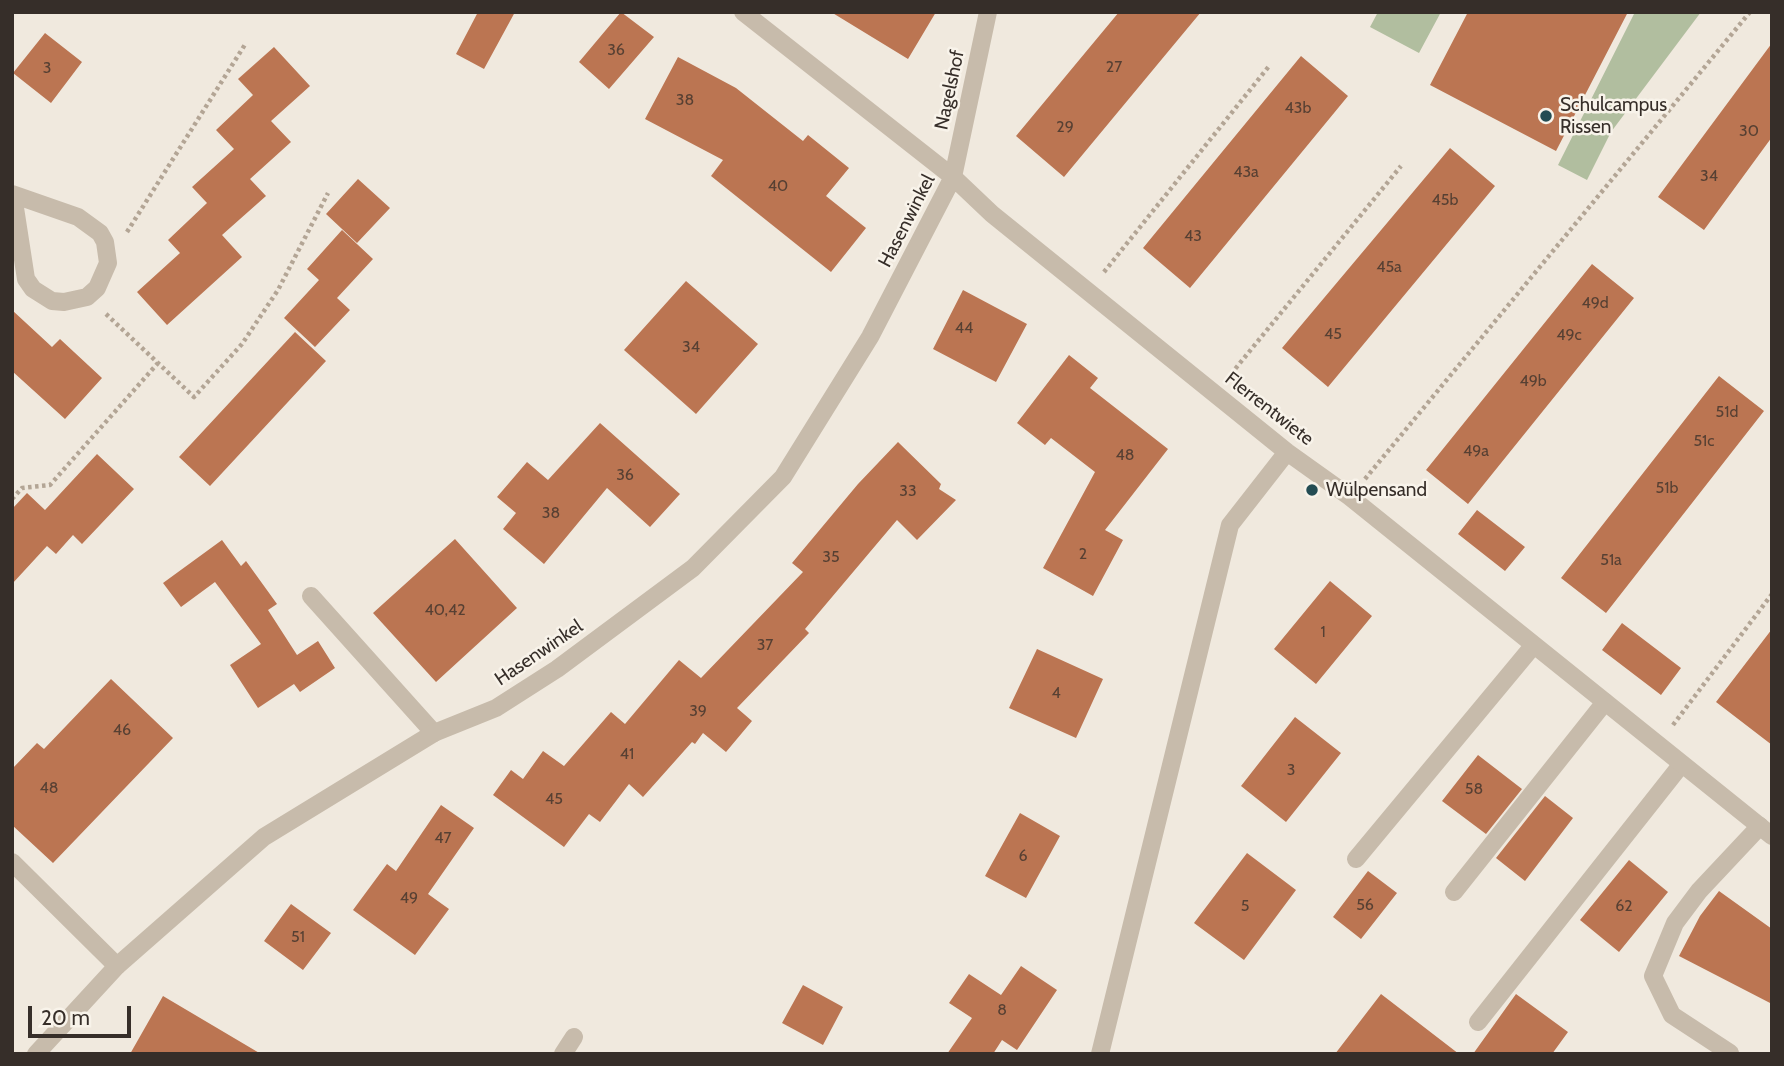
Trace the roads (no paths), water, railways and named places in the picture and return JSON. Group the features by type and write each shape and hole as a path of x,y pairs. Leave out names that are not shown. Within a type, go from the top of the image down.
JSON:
{"street":[{"name":"Flerrentwiete","path":"743,12 953,177 992,214 1214,394 1287,452 1350,497 1766,831"},
{"name":"Nagelshof","path":"953,177 988,12"},
{"name":"Hasenwinkel","path":"36,1054 117,966 264,837 434,733 496,708 578,653 693,568 783,477 870,337 953,177"},
{"path":"13,194 91,223 106,242 108,263 97,288 76,301 52,301 33,289 26,279 13,194"},
{"path":"1100,1054 1230,525 1287,452"},
{"path":"311,596 434,733"},
{"path":"1356,859 1534,646"},
{"path":"1454,892 1605,702"},
{"path":"1478,1022 1681,765"},
{"path":"1730,1053 1672,1015 1653,976 1675,922 1699,891 1766,831"},
{"path":"12,862 117,966"},
{"path":"563,1054 574,1037"}],"place":[{"name":"Schulcampus Rissen","path":"1546,116"},
{"name":"Wülpensand","path":"1312,490"}]}
